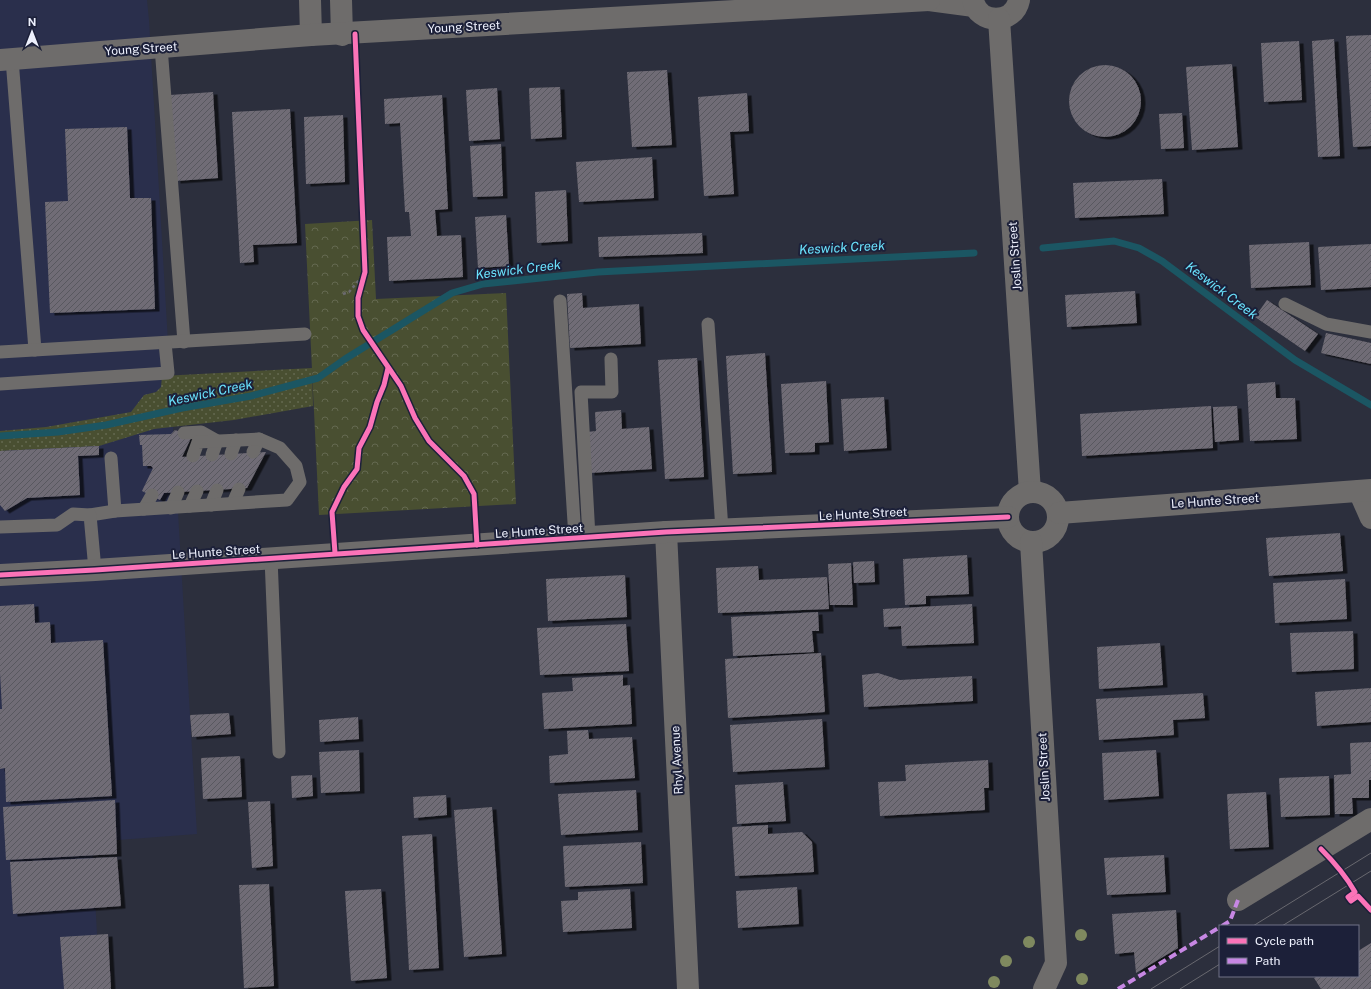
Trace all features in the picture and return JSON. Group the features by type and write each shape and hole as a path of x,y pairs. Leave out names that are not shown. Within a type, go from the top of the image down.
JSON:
{"street":[{"path":"310,0 311,35"},
{"path":"341,0 349,34"},
{"name":"Young Street","path":"6,59 311,35 929,0 973,3"},
{"path":"973,3 978,12 986,17 999,19 1012,13 1019,3 1019,0"},
{"name":"Joslin Street","path":"999,19 1030,492"},
{"path":"1365,490 1371,518"},
{"name":"Le Hunte Street","path":"1059,512 1365,490"},
{"path":"1030,492 1039,492 1050,498 1056,504 1059,512 1057,527 1050,537 1042,541 1031,542 1023,540 1014,533 1010,526 1008,517 1014,500 1021,495 1030,492"},
{"name":"Le Hunte Street","path":"0,575 666,532 1008,517"},
{"name":"Rhyl Avenue","path":"666,532 688,989"},
{"name":"Joslin Street","path":"1031,542 1056,963 1044,989"},
{"path":"1238,900 1371,819"}],"lane":[{"path":"161,47 184,342"},
{"path":"6,59 35,350"},
{"path":"560,301 582,538"},
{"path":"1285,304 1326,324 1371,332"},
{"path":"708,324 722,530"},
{"path":"0,352 305,334"},
{"path":"0,384 168,373 165,343"},
{"path":"582,538 581,392 612,392 611,359"},
{"path":"184,433 201,432 217,441"},
{"path":"0,527 57,524 73,514 90,514 115,510 171,508 287,500 300,482 296,466 280,448 259,439 198,442 193,456"},
{"path":"253,452 259,439"},
{"path":"231,454 236,440"},
{"path":"212,455 217,441"},
{"path":"111,458 115,510"},
{"path":"233,503 238,489"},
{"path":"211,505 217,490"},
{"path":"190,506 197,491"},
{"path":"171,508 178,492"},
{"path":"144,509 152,495"},
{"path":"90,514 95,570"},
{"path":"271,558 279,752"}],"path":[{"path":"349,34 365,272 358,298 358,316 363,330 401,386 414,418 429,441 464,476 474,494 478,545"},
{"path":"343,294 349,292 365,272"},
{"path":"335,553 332,512 344,487 357,468 360,448 370,427 388,368"},
{"path":"1321,849 1338,866 1351,884 1355,892 1348,897 1351,901 1358,896 1371,910"}],"shaded area":[{"path":"0,0 147,0 197,834 92,842 100,989 0,989"}],"green space":[{"path":"372,220 376,299 506,293 516,504 319,515 305,224"},
{"path":"312,368 313,406 234,420 154,429 99,446 0,451 0,431 46,427 131,412 144,395 156,392 161,387 162,376"}],"building":[{"path":"1371,35 1371,146 1353,147 1346,36"},
{"path":"1334,39 1340,156 1318,157 1312,41"},
{"path":"1299,41 1302,100 1264,102 1261,43"},
{"path":"1232,64 1238,147 1192,150 1186,67"},
{"path":"1105,65 1125,71 1135,81 1141,101 1135,121 1125,131 1105,137 1085,131 1075,121 1069,101 1075,81 1085,71"},
{"path":"667,70 672,145 632,147 627,72"},
{"path":"560,87 562,137 531,139 529,88"},
{"path":"497,88 500,139 469,141 466,90"},
{"path":"213,92 218,178 176,181 170,95"},
{"path":"747,93 749,131 730,132 734,194 704,196 698,97"},
{"path":"442,95 448,209 435,210 437,236 461,235 463,277 389,281 387,237 411,236 409,212 405,212 400,123 385,124 384,99"},
{"path":"290,109 297,243 253,245 254,262 240,263 232,112"},
{"path":"1182,113 1184,148 1161,149 1159,114"},
{"path":"343,115 345,182 306,184 304,117"},
{"path":"127,127 130,198 151,198 155,309 50,313 45,202 68,201 65,129"},
{"path":"501,144 503,196 473,197 470,146"},
{"path":"652,157 654,198 579,202 576,162"},
{"path":"1162,179 1164,214 1075,218 1073,183"},
{"path":"566,190 568,241 537,243 535,192"},
{"path":"506,215 509,266 478,268 475,217"},
{"path":"702,233 703,253 599,257 598,237"},
{"path":"1309,242 1311,285 1251,288 1249,245"},
{"path":"1371,244 1371,287 1321,290 1318,247"},
{"path":"1135,291 1137,323 1067,327 1065,295"},
{"path":"582,293 583,308 639,304 641,344 570,348 567,294"},
{"path":"1267,300 1318,334 1305,351 1255,317"},
{"path":"1326,333 1371,343 1371,364 1321,353"},
{"path":"765,353 772,472 733,474 726,356"},
{"path":"697,358 704,477 665,479 658,360"},
{"path":"826,381 829,442 815,443 815,452 785,453 781,384"},
{"path":"1275,382 1276,398 1295,398 1297,439 1250,441 1247,384"},
{"path":"884,397 887,448 844,451 841,399"},
{"path":"1211,406 1213,448 1082,456 1080,414"},
{"path":"1237,406 1239,440 1215,442 1213,407"},
{"path":"621,410 622,429 649,427 652,469 590,473 587,432 596,431 595,412"},
{"path":"175,430 192,436 182,457 266,452 247,488 164,493 160,500 142,491 153,468 151,466 143,466 142,445 140,445 139,435 171,434"},
{"path":"99,446 99,455 78,456 80,495 27,498 5,511 0,505 0,451"},
{"path":"1340,533 1343,571 1269,576 1266,538"},
{"path":"967,555 969,594 926,596 926,604 905,605 903,559"},
{"path":"874,561 875,582 854,583 853,562"},
{"path":"851,563 853,605 830,605 828,564"},
{"path":"758,566 759,580 827,577 829,609 718,613 716,568"},
{"path":"625,575 627,617 548,621 546,579"},
{"path":"1345,579 1347,619 1275,623 1273,583"},
{"path":"34,604 35,623 50,622 51,643 103,640 112,796 6,802 5,768 0,769 0,709 2,709 0,673 0,606"},
{"path":"972,604 974,643 902,646 901,626 884,627 883,609"},
{"path":"818,612 819,631 812,631 814,652 733,656 731,617"},
{"path":"626,624 629,671 540,675 537,628"},
{"path":"1353,631 1354,669 1292,672 1290,633"},
{"path":"1160,643 1163,685 1099,689 1097,647"},
{"path":"821,653 825,712 728,718 725,659"},
{"path":"878,673 900,680 972,676 973,701 864,707 862,675"},
{"path":"623,675 623,686 630,685 632,724 544,729 542,693 573,691 572,678"},
{"path":"1371,688 1371,722 1317,726 1315,692"},
{"path":"1203,693 1205,718 1173,720 1174,735 1099,740 1096,699"},
{"path":"229,713 231,734 192,737 190,715"},
{"path":"358,717 359,739 320,742 319,720"},
{"path":"822,719 825,767 733,772 730,725"},
{"path":"588,730 589,739 632,737 635,778 550,783 549,756 568,754 567,731"},
{"path":"1371,742 1371,780 1369,780 1369,798 1352,798 1353,814 1335,814 1334,775 1351,774 1350,743"},
{"path":"359,750 360,791 321,793 319,752"},
{"path":"1156,750 1159,796 1104,800 1102,753"},
{"path":"240,756 242,797 203,799 201,758"},
{"path":"988,760 989,788 984,788 985,810 880,816 878,782 906,781 905,765"},
{"path":"312,775 313,796 292,798 291,776"},
{"path":"1329,776 1330,815 1281,817 1279,778"},
{"path":"783,782 786,821 737,824 735,785"},
{"path":"636,790 638,830 561,835 558,794"},
{"path":"1266,792 1269,847 1230,849 1227,794"},
{"path":"446,795 447,815 414,818 413,797"},
{"path":"115,800 117,854 6,860 3,807"},
{"path":"270,801 273,866 252,868 248,802"},
{"path":"492,807 502,954 464,957 454,810"},
{"path":"768,825 768,834 802,832 812,842 814,872 735,876 732,827"},
{"path":"432,834 439,968 409,970 402,836"},
{"path":"641,842 643,883 565,887 563,846"},
{"path":"1164,855 1166,892 1107,895 1104,858"},
{"path":"117,857 121,906 13,914 10,862"},
{"path":"269,884 274,986 244,988 239,885"},
{"path":"797,887 799,924 738,928 736,891"},
{"path":"381,889 387,978 351,981 345,891"},
{"path":"630,889 632,928 563,932 561,901 578,900 578,892"},
{"path":"1176,910 1178,948 1136,973 1134,952 1115,954 1112,914"},
{"path":"108,934 111,989 64,989 60,937"},
{"path":"1371,943 1371,989 1321,989 1314,978 1359,977 1359,950"}],"waterway":[{"name":"Keswick Creek","path":"1043,248 1114,241 1139,248 1162,261 1295,360 1371,405"},
{"name":"Keswick Creek","path":"0,436 58,432 106,425 182,408 251,396 318,378 345,359 452,293 483,284 598,272 974,253"}],"tram line":[{"path":"1255,925 1371,853"},
{"path":"1284,925 1371,871"},
{"path":"1151,989 1219,947"},
{"path":"1180,989 1219,965"}],"marked path":[{"path":"1224,925 1230,921 1238,900"},
{"path":"1118,989 1219,928"}],"cycle path":[{"path":"355,34 365,272 358,298 358,316 363,330 401,386 415,418 429,441 464,476 474,494 477,545"},
{"path":"335,553 332,512 344,487 357,469 359,448 370,427 388,368"},
{"path":"0,575 666,532 1008,517"},
{"path":"1321,849 1340,869 1355,892 1348,897 1351,901 1358,896 1371,910"}]}
